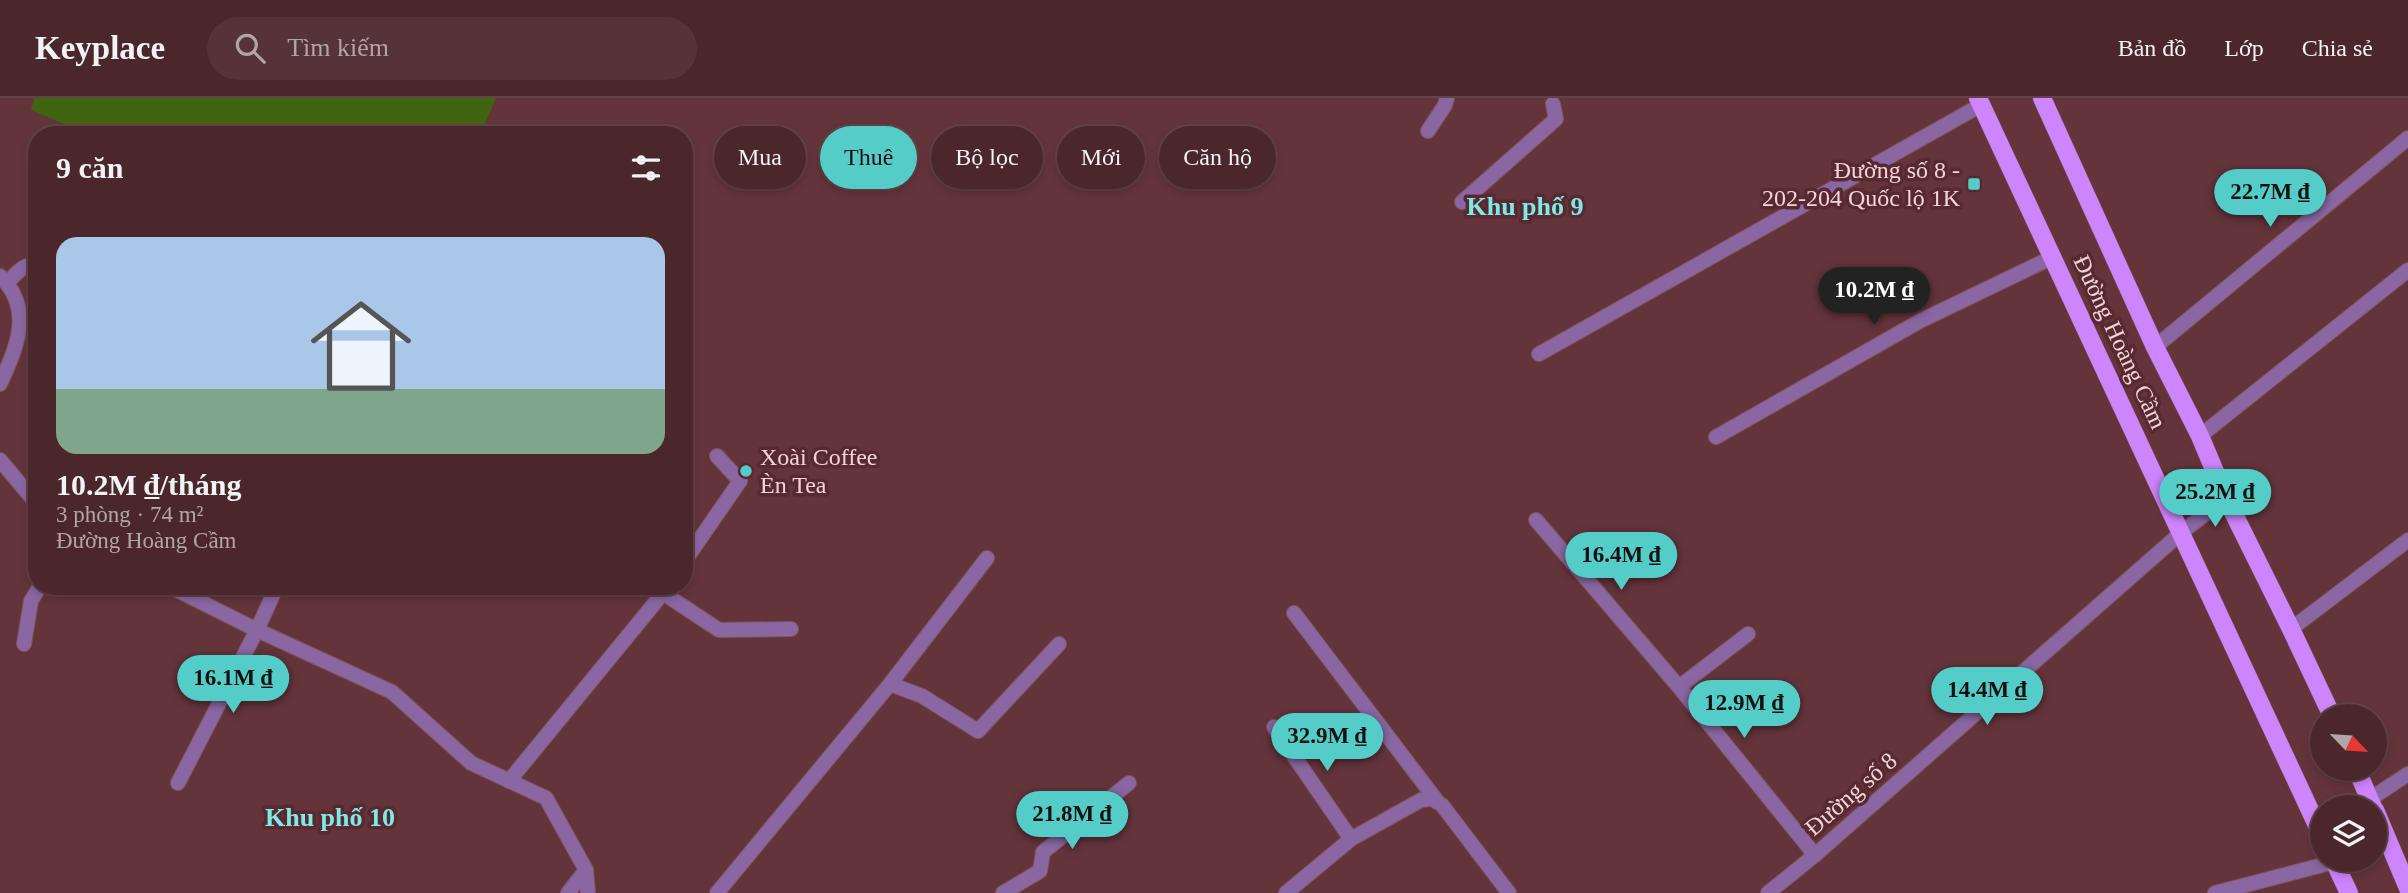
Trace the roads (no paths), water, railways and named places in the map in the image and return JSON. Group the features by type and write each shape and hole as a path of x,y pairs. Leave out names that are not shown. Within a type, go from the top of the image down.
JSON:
{"main road":[{"name":"Đường Hoàng Cầm","path":"2042,98 2155,346 2200,436 2226,498 2326,704"},
{"name":"Đường Hoàng Cầm","path":"1979,102 2310,810"},
{"path":"2387,838 2408,888"},
{"path":"2339,872 2349,893"}],"street":[{"path":"1428,131 1446,105 1447,98"},
{"path":"1462,202 1556,119 1553,100"},
{"path":"1539,354 1979,102"},
{"path":"2155,346 2408,138"},
{"path":"1716,437 1920,321 2053,257"},
{"path":"0,384 14,352 20,317 17,298 4,279 28,266"},
{"path":"2200,436 2408,270"},
{"path":"693,549 740,481 717,456"},
{"path":"0,460 28,493"},
{"name":"Đường số 8","path":"1768,893 1815,855 2182,532 2226,498"},
{"path":"1536,520 1679,687 1815,855"},
{"path":"2291,629 2408,540"},
{"path":"717,893 890,684 987,558"},
{"path":"24,645 31,601 35,595"},
{"path":"187,595 392,692 471,763 546,798 586,870 588,893"},
{"path":"178,783 273,595"},
{"path":"509,781 662,595"},
{"path":"673,595 719,630 791,629"},
{"path":"1294,613 1434,800 1509,893"},
{"path":"1679,687 1748,634"},
{"path":"890,684 922,696 978,731 1059,644"},
{"path":"1274,727 1351,839"},
{"path":"2384,795 2408,774"},
{"path":"1003,893 1040,871 1043,852 1129,783"},
{"path":"1286,893 1351,839 1422,800 1434,800"},
{"path":"2215,893 2310,867"},
{"path":"568,893 586,870"}],"place":[{"name":"Đường số 8 - 202-204 Quốc lộ 1K","path":"1974,184"},
{"name":"Xoài Coffee Èn Tea","path":"746,471"}],"district":[{"name":"Khu phố 9","path":"1525,206"},
{"name":"Khu phố 10","path":"330,817"}]}
